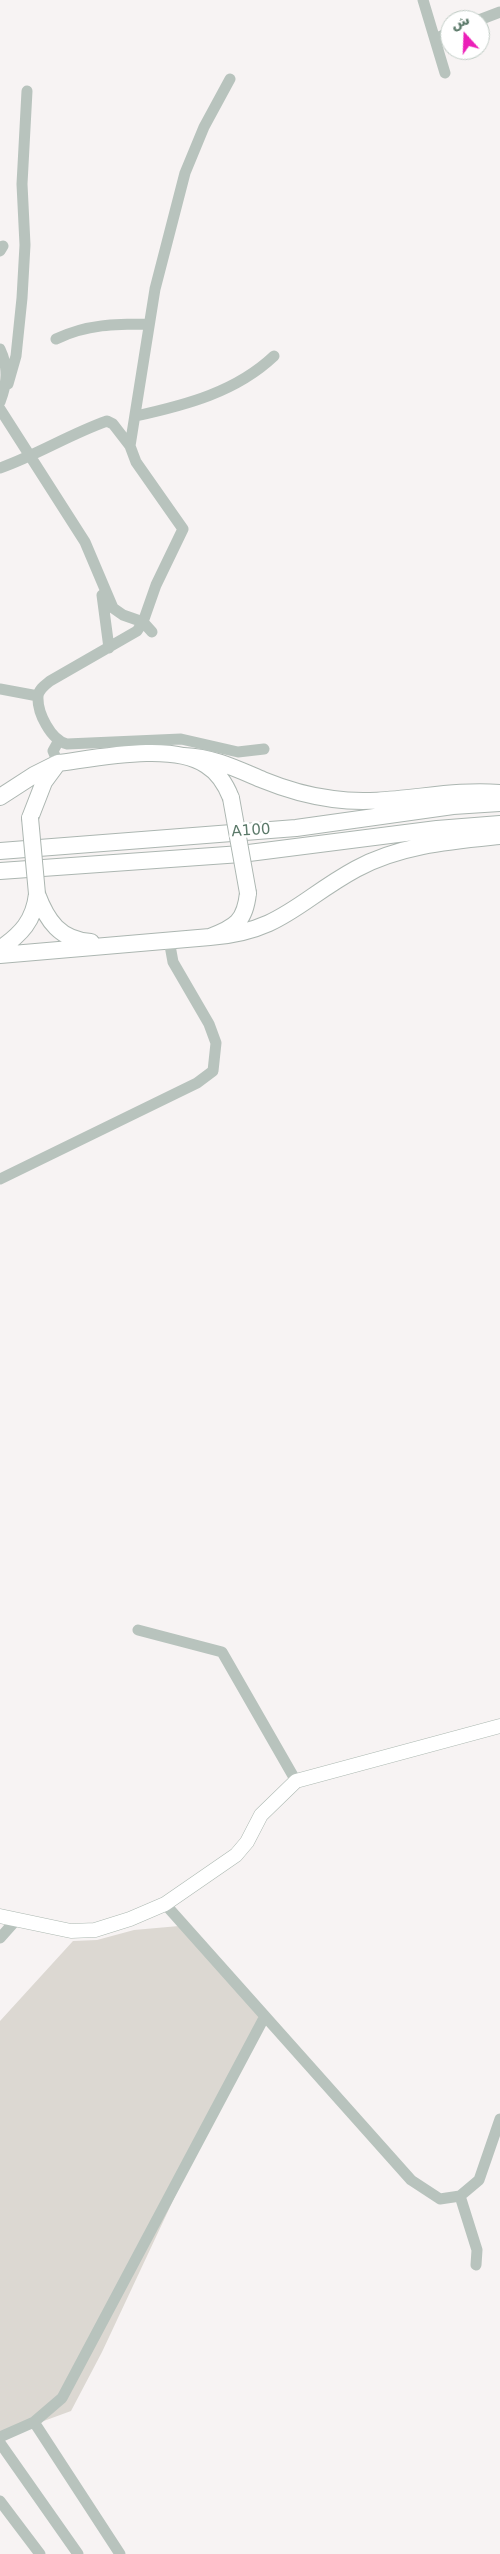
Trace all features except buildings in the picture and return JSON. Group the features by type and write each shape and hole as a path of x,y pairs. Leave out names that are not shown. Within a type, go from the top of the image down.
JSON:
{"highway":[{"path":"0,797 34,775 58,763 142,754 206,757 285,788 334,799 390,801 458,793 500,793"},
{"path":"184,756 205,764 226,785 231,798 248,893 247,908 241,919 231,929 210,937"},
{"path":"0,949 16,938 35,911 37,894 30,818 44,782 58,763"},
{"name":"A100","path":"0,851 296,828 453,806 500,803"},
{"name":"A100","path":"0,871 241,854 437,829 500,824"},
{"path":"0,955 120,943 234,935 262,927 288,915 355,869 393,853 450,842 500,836"},
{"path":"37,894 45,915 56,929 67,936 78,941 120,943"}],"main road":[{"path":"0,1916 71,1931 95,1930 130,1919 166,1904 236,1855 247,1842 261,1815 296,1781 500,1726"}],"street":[{"path":"423,0 445,73"},
{"path":"434,38 440,36"},
{"path":"130,446 155,289 185,173 204,127 230,80"},
{"path":"0,402 8,384 16,356 22,289 25,245 22,184 27,91"},
{"path":"56,339 87,327 104,324 150,324"},
{"path":"0,349 5,361 8,384"},
{"path":"136,416 209,396 258,371 274,356"},
{"path":"2,415 32,457 85,542 113,608 123,615 143,622 152,632"},
{"path":"0,468 32,457 77,431 106,421 113,424 130,446 136,462 183,529 156,585 143,622 137,631 41,688 38,696 42,714 58,742 67,744 180,739 238,752 264,749"},
{"path":"100,581 109,648"},
{"path":"0,690 38,696"},
{"path":"58,742 53,751 58,763"},
{"path":"0,1179 196,1083 213,1071 216,1043 209,1024 173,962 169,940"},
{"path":"138,1630 222,1652 296,1781"},
{"path":"166,1904 411,2180 440,2199 460,2196 478,2180 500,2119"},
{"path":"0,1938 16,1920"},
{"path":"0,2437 34,2422 62,2398 265,2016"},
{"path":"460,2196 477,2250 476,2265"},
{"path":"34,2422 120,2554"},
{"path":"0,2443 78,2554"},
{"path":"0,2501 40,2554"}],"shaded area":[{"path":"179,1926 260,2015 102,2352 71,2411 0,2437 0,2021 73,1941 97,1940 134,1930"}]}
